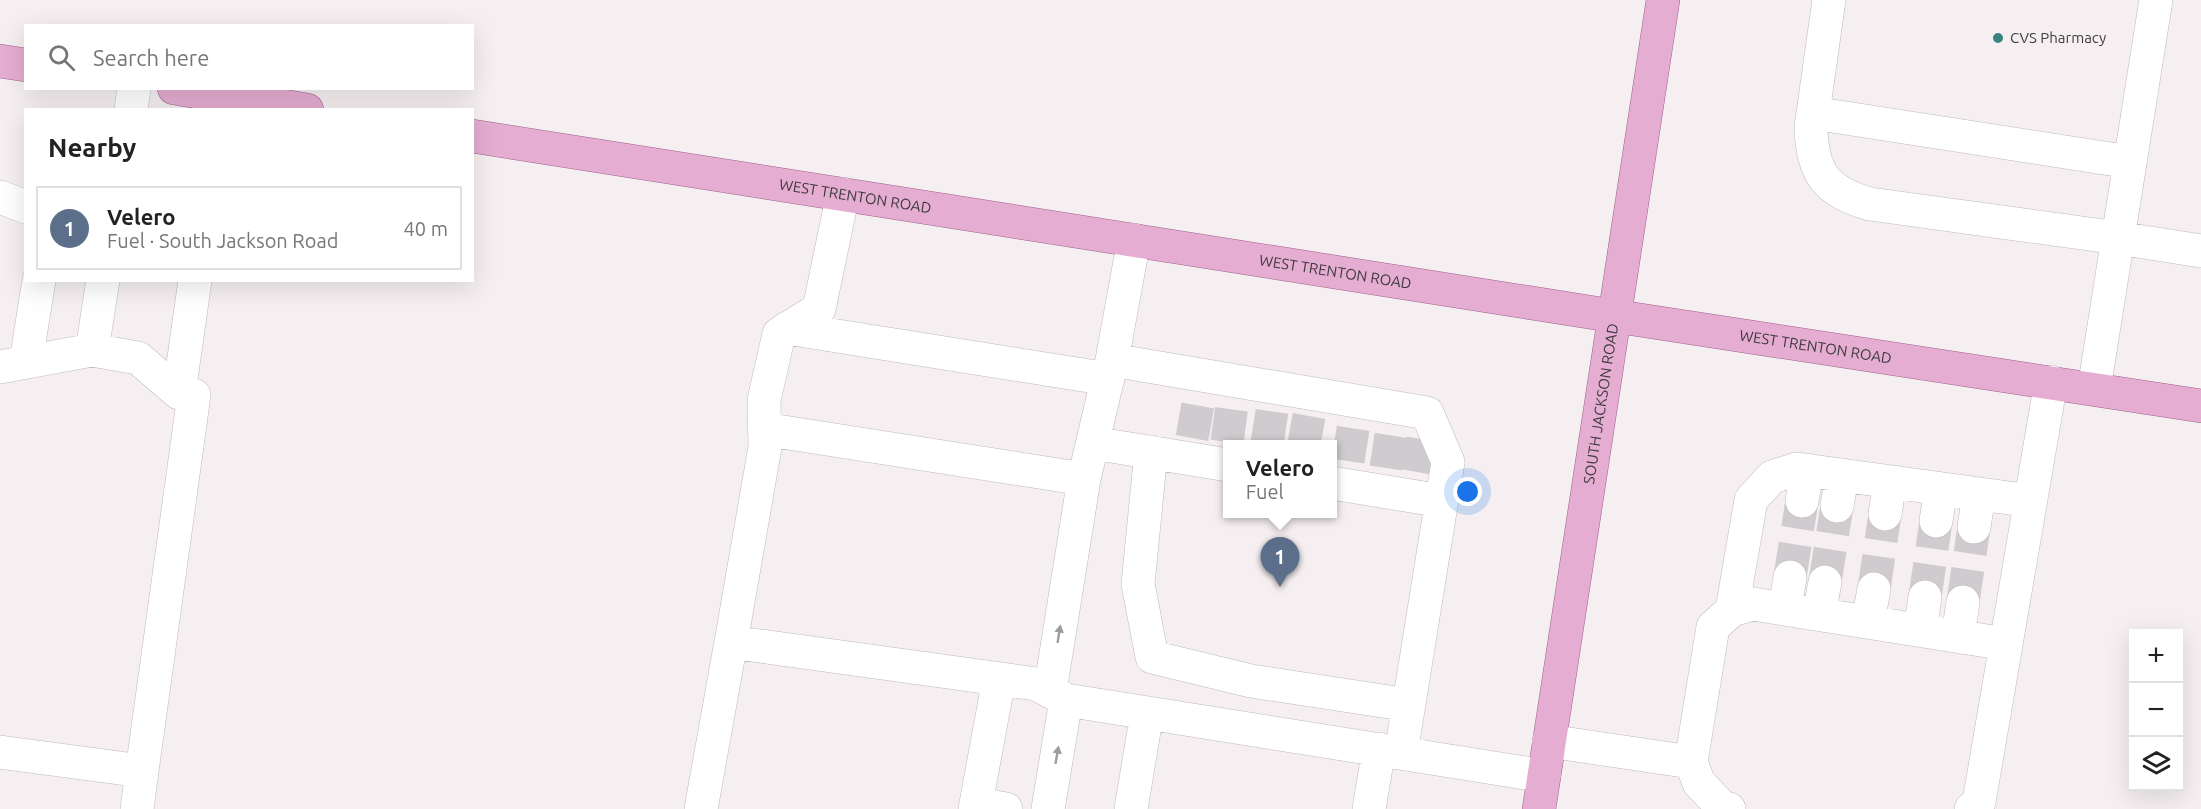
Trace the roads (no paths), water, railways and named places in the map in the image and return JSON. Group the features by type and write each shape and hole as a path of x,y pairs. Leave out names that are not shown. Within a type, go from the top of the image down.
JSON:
{"main road":[{"name":"SOUTH JACKSON ROAD","path":"1539,809 1663,0"},
{"path":"0,61 24,65"},
{"path":"186,90 295,108"},
{"name":"WEST TRENTON ROAD","path":"474,136 2201,406"}],"lane":[{"path":"1828,0 1811,144 1818,168 1834,189 1846,196 1870,204 2201,251"},
{"path":"2094,389 2156,0"},
{"path":"131,108 134,90"},
{"path":"1813,113 2130,162"},
{"path":"701,809 765,447 764,400 779,334 819,309 843,194"},
{"path":"0,197 24,206"},
{"path":"1048,809 1058,696 1084,479 1110,369 1134,240"},
{"path":"38,282 13,364 92,350 138,358 179,393 194,395 137,809"},
{"path":"92,350 103,282"},
{"path":"179,393 195,282"},
{"path":"787,328 1110,369 1234,393 1410,421 1448,462 1408,486 1342,476"},
{"path":"1971,809 1979,802 2051,382"},
{"path":"764,429 1084,479"},
{"path":"1093,443 1151,452 1190,448 1223,456"},
{"path":"1151,452 1138,584 1152,657 1251,681 1409,705"},
{"path":"1732,610 1751,500 1772,477 1797,469 1805,486 1840,491 1890,482 2031,501"},
{"path":"1885,514 1890,482"},
{"path":"1369,809 1409,705 1408,486"},
{"path":"1936,521 1941,489"},
{"path":"1974,527 1979,494"},
{"path":"1819,614 1825,582"},
{"path":"1868,622 1874,589"},
{"path":"1729,809 1723,808 1699,783 1691,762 1713,627 1732,610 1787,593 1819,614 2006,644"},
{"path":"1920,630 1925,597"},
{"path":"1958,636 1963,602"},
{"path":"731,642 1036,684 1058,696 1148,713 1544,776"},
{"path":"985,807 999,679"},
{"path":"1131,809 1148,713"},
{"path":"1549,741 1691,762"},
{"path":"0,752 142,771"}],"tunnel":[{"path":"1192,438 1199,399"},
{"path":"1227,440 1232,405"},
{"path":"1268,440 1272,411"},
{"path":"1305,440 1309,416"},
{"path":"1348,461 1354,423"},
{"path":"1386,468 1392,429"},
{"path":"1417,472 1424,434"},
{"path":"1790,577 1802,501"},
{"path":"1825,582 1837,506"},
{"path":"1874,589 1885,514"},
{"path":"1925,597 1936,521"},
{"path":"1963,602 1974,527"}],"place":[{"name":"CVS Pharmacy","path":"1998,38"},
{"name":"Velero","path":"1280,587"}]}
